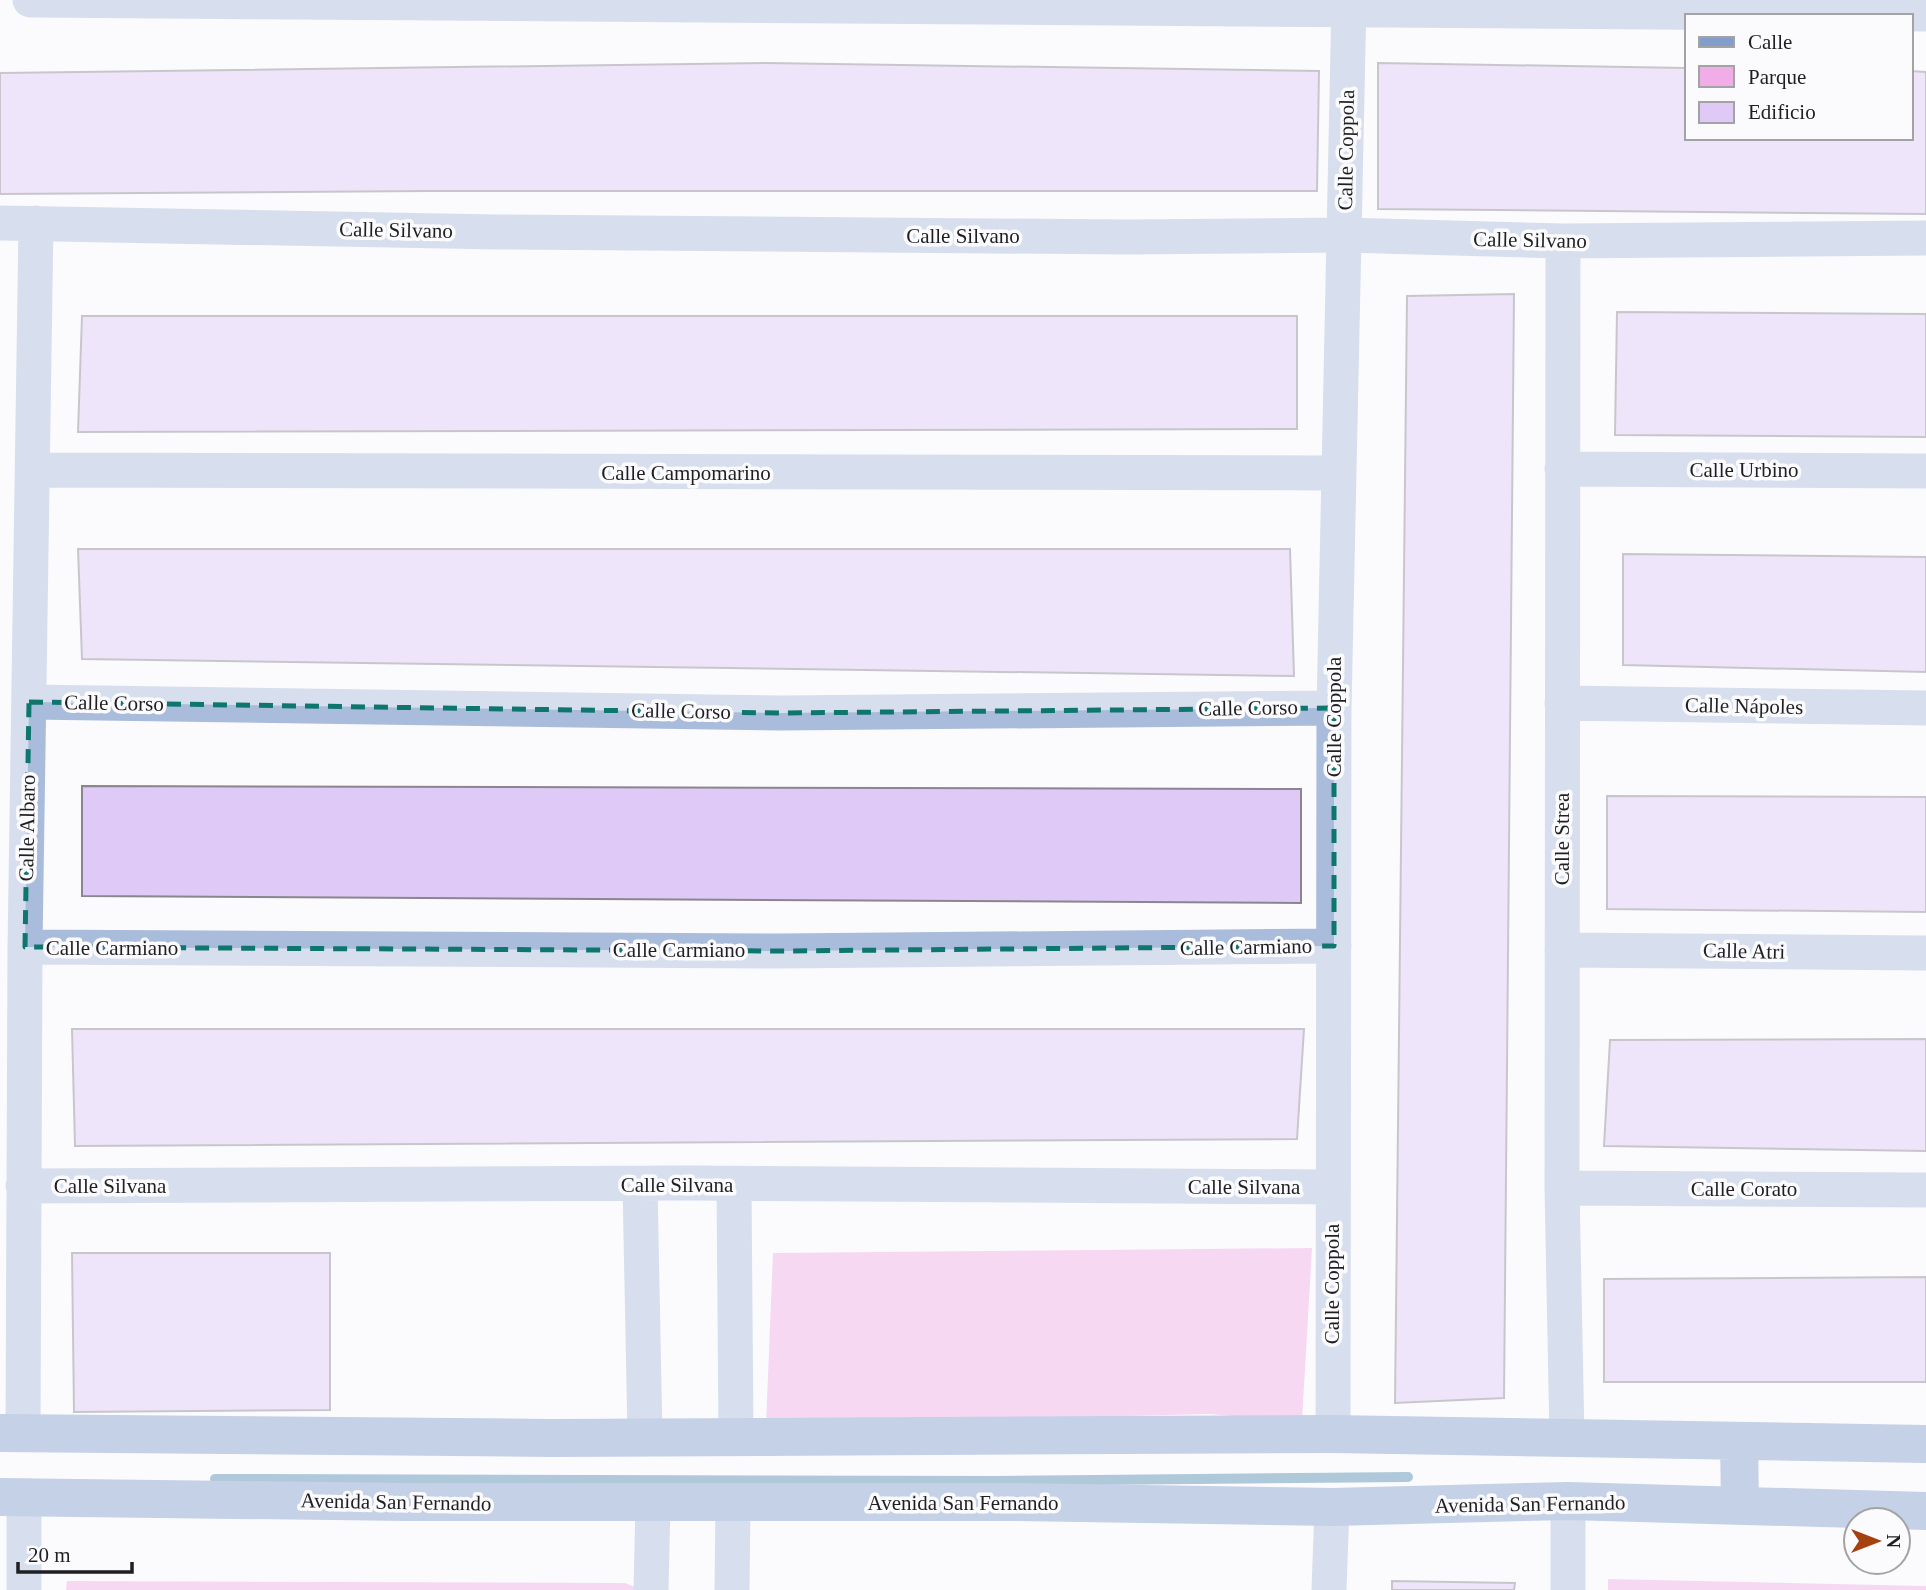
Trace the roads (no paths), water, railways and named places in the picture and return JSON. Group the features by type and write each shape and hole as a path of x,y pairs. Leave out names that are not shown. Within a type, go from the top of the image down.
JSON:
{"street":[{"path":"33,0 1349,4 1926,14"},
{"name":"Calle Coppola","path":"1333,1434 1331,1187 1334,708 1349,4"},
{"name":"Calle Silvano","path":"0,223 512,232 1127,237 1344,235 1563,241 1926,238"},
{"name":"Calle Albaro","path":"11,1434 23,1186 29,702 35,470 36,223"},
{"name":"Calle Strea","path":"1563,241 1562,1188 1567,1438"},
{"name":"Calle Urbino","path":"1562,469 1926,471"},
{"name":"Calle Campomarino","path":"35,470 1338,473"},
{"name":"Calle Corso","path":"29,702 782,713 1334,708"},
{"name":"Calle Nápoles","path":"1562,703 1926,708"},
{"name":"Calle Carmiano","path":"25,947 781,951 1334,946"},
{"name":"Calle Atri","path":"1562,950 1926,953"},
{"path":"640,1185 645,1436"},
{"name":"Calle Silvana","path":"23,1186 1331,1187"},
{"path":"734,1186 736,1435"},
{"name":"Calle Corato","path":"1562,1188 1926,1190"},
{"path":"11,1434 1333,1434 1926,1444"},
{"path":"1739,1442 1740,1505"},
{"path":"12,1497 24,1590"},
{"name":"Avenida San Fernando","path":"12,1497 653,1504 1010,1502 1332,1507 1568,1501 1926,1511"},
{"path":"1568,1501 1568,1590"},
{"path":"733,1503 733,1590"},
{"path":"651,1590 653,1504"},
{"path":"1329,1590 1332,1507"}],"waterway":[{"path":"215,1479 997,1481 1408,1477"}]}
